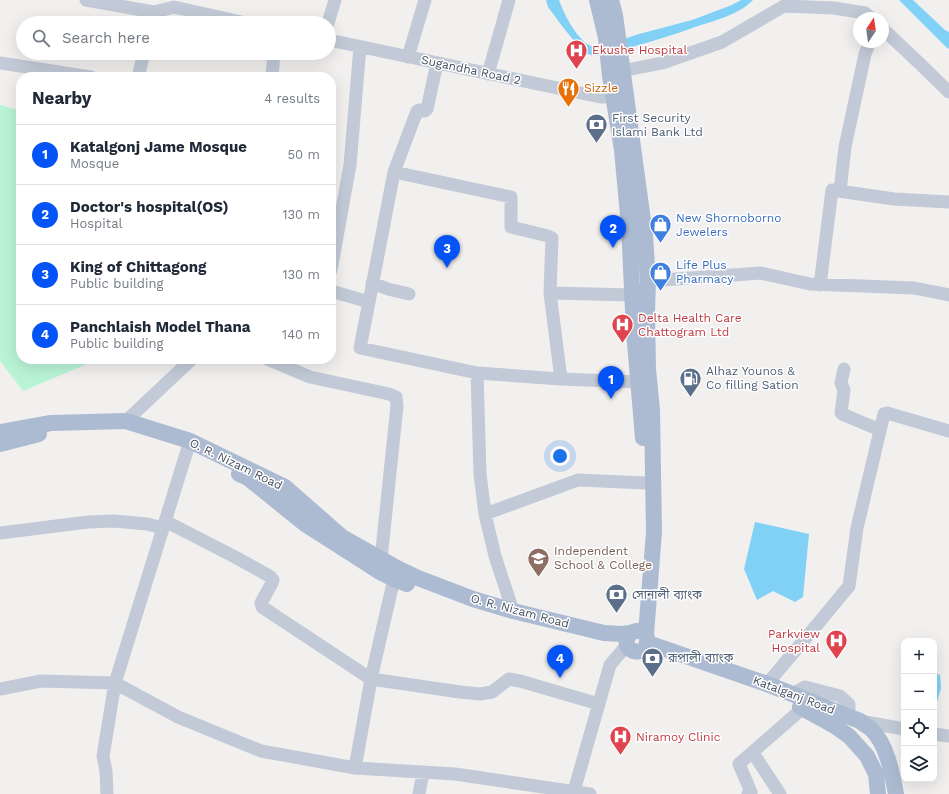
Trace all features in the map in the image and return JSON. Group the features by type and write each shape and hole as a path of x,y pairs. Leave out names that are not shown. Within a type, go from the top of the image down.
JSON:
{"main road":[{"path":"596,0 606,38 613,97 622,150 629,226 634,331 644,443 646,483 637,640"},
{"path":"611,0 615,15 645,235 648,281 648,369 652,410 654,532 637,640"},
{"name":"O. R. Nizam Road","path":"0,432 51,423 126,421 285,487 342,537 381,559 396,574 418,578 473,599 513,611 604,633 623,634 637,640"},
{"path":"0,444 50,431 124,429 189,446 201,456 248,478 305,524 380,572 396,574 469,605 532,623 588,636 637,640"},
{"name":"Katalganj Road","path":"637,640 766,684 854,719 870,729 884,748 892,773 896,794"},
{"name":"Katalganj Road","path":"637,640 687,664 803,708 834,725 849,736 867,756 876,774 878,794"},
{"path":"867,756 884,748"}],"street":[{"path":"86,0 160,11 174,7 214,16"},
{"path":"330,16 335,0"},
{"path":"408,57 425,0"},
{"path":"488,74 508,0"},
{"path":"622,71 662,63 722,42 784,6 834,8 860,12"},
{"path":"889,34 949,92"},
{"name":"Sugandha Road 2","path":"336,42 600,97 613,97"},
{"path":"336,242 350,165 360,47"},
{"path":"840,191 845,146 868,48"},
{"path":"139,72 142,60"},
{"path":"272,72 273,60"},
{"path":"0,63 58,72"},
{"path":"437,63 427,109 425,111 417,111 394,172 360,348 477,374 638,382"},
{"path":"394,172 511,198 511,227 552,238 550,293 561,379"},
{"path":"820,285 832,190 894,199 949,202"},
{"path":"648,281 761,273 810,284 914,288 949,295"},
{"path":"372,283 409,294"},
{"path":"336,292 369,302"},
{"path":"550,293 633,295"},
{"path":"126,421 187,364"},
{"path":"279,364 310,377 389,394 396,397 397,406 381,559"},
{"path":"844,369 841,383 844,390 841,413 880,430"},
{"path":"477,374 480,474 485,514 495,556 513,611"},
{"path":"766,684 849,586 857,528 884,414 887,413 949,430"},
{"path":"107,794 106,771 103,756 115,683 189,446"},
{"path":"485,514 578,480 646,483"},
{"path":"0,533 88,522 114,521 164,524 235,557 271,577 273,580 261,603 262,607 371,679 480,694 492,692 509,678 599,704"},
{"path":"354,768 371,679 396,574"},
{"path":"574,791 610,665 637,640"},
{"path":"0,689 41,681 115,683 178,717 262,751 354,768 454,774 590,794"},
{"path":"748,794 752,792 739,764 803,708"},
{"path":"854,719 901,728"},
{"path":"937,734 949,736"},
{"path":"753,753 780,794"},
{"path":"419,794 423,772"}],"green space":[{"path":"0,105 16,110 16,364 87,364 23,391 0,361"}],"water":[{"path":"546,0 559,0 574,30 587,44 596,48 639,34 692,20 732,5 741,0 753,0 742,9 722,18 663,38 599,56 583,52 548,7"},
{"path":"899,0 913,0 949,32 949,49 946,47"},
{"path":"755,522 809,534 803,597 795,602 773,591 757,600 744,569"},
{"path":"937,674 940,675 941,688 937,702"}],"place":[{"name":"Ekushe Hospital","path":"577,70"},
{"name":"Sizzle","path":"568,108"},
{"name":"First Security Islami Bank Ltd","path":"596,144"},
{"name":"New Shornoborno Jewelers","path":"660,244"},
{"name":"Doctor's hospital(OS)","path":"613,248"},
{"name":"King of Chittagong","path":"447,268"},
{"name":"Life Plus Pharmacy","path":"661,292"},
{"name":"Delta Health Care Chattogram Ltd","path":"623,344"},
{"name":"Alhaz Younos & Co filling Sation","path":"690,398"},
{"name":"Katalgonj Jame Mosque","path":"611,399"},
{"name":"Independent School & College","path":"539,578"},
{"name":"সোনালী ব্যাংক","path":"617,614"},
{"name":"Parkview Hospital","path":"836,660"},
{"name":"Panchlaish Model Thana","path":"560,678"},
{"name":"রূপালী ব্যাংক","path":"653,678"},
{"name":"Niramoy Clinic","path":"620,756"}]}
